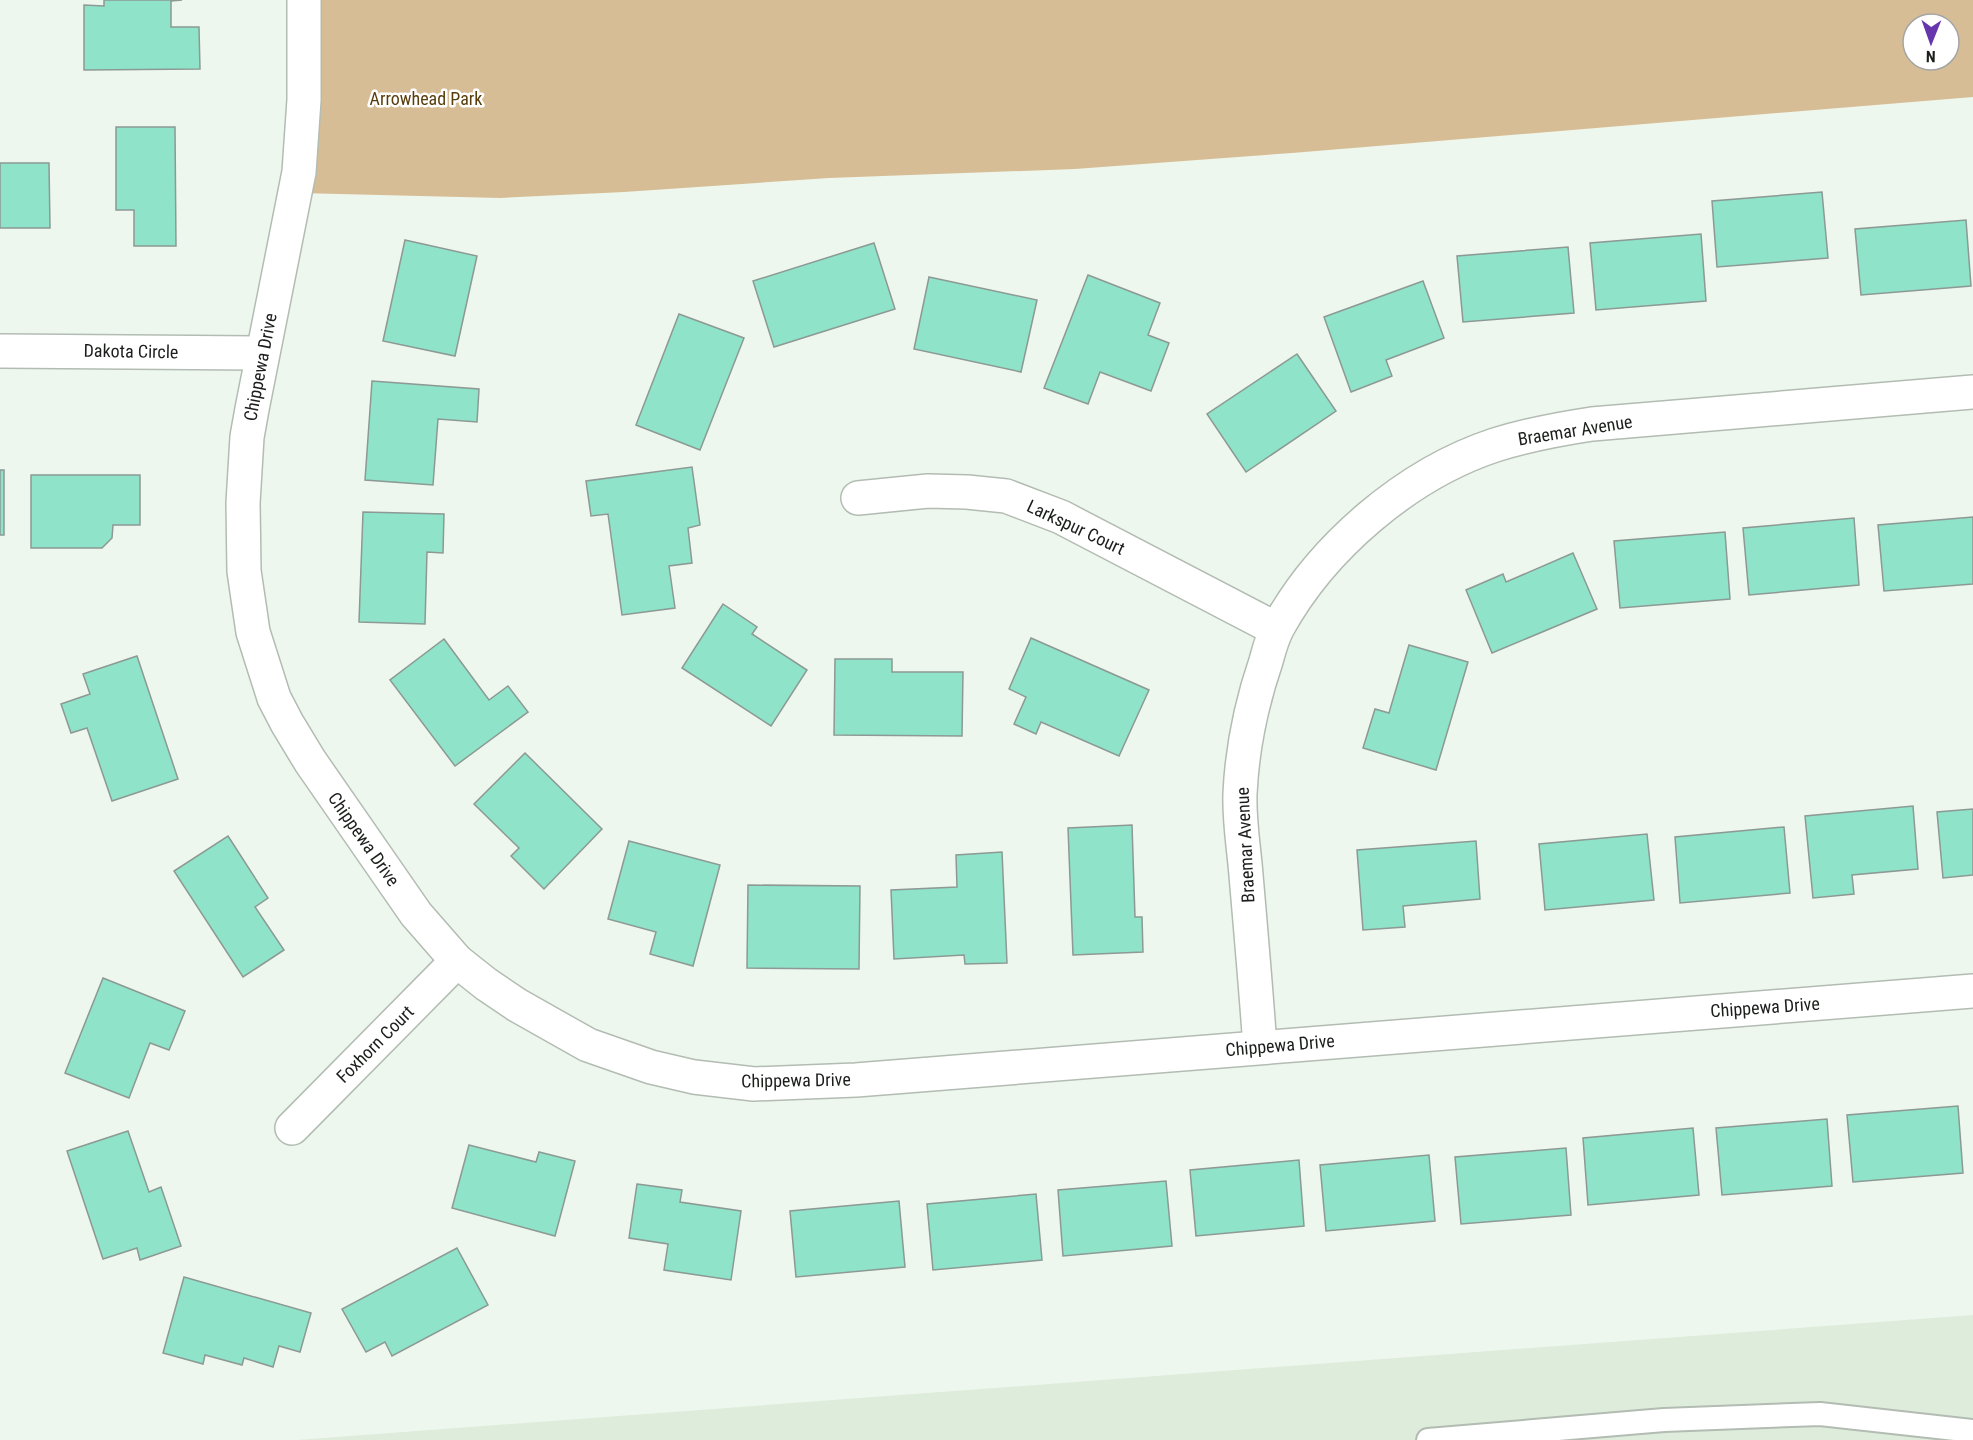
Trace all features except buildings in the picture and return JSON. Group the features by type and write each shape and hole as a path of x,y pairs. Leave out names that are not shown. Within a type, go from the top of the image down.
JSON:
{"street":[{"name":"Chippewa Drive","path":"304,0 304,100 299,172 247,438 243,502 244,572 253,632 274,698 286,723 309,761 416,914 457,961 517,1005 588,1045 651,1067 694,1077 754,1084 856,1080 1973,991"},
{"name":"Dakota Circle","path":"0,351 262,353"},
{"name":"Braemar Avenue","path":"1260,1047 1240,796 1245,736 1257,686 1276,629 1306,585 1327,560 1368,519 1421,479 1450,464 1493,446 1534,434 1592,424 1973,392"},
{"name":"Larkspur Court","path":"858,498 928,491 1006,496 1061,517 1276,629"},
{"name":"Foxhorn Court","path":"292,1128 457,961"}],"lane":[{"path":"1428,1440 1665,1430 1820,1414 1973,1431"}],"shaded area":[{"path":"1973,1315 1973,1440 297,1440"}],"green space":[{"name":"Arrowhead Park","path":"312,0 1973,0 1973,97 1075,169 829,178 500,198 299,193"}]}
